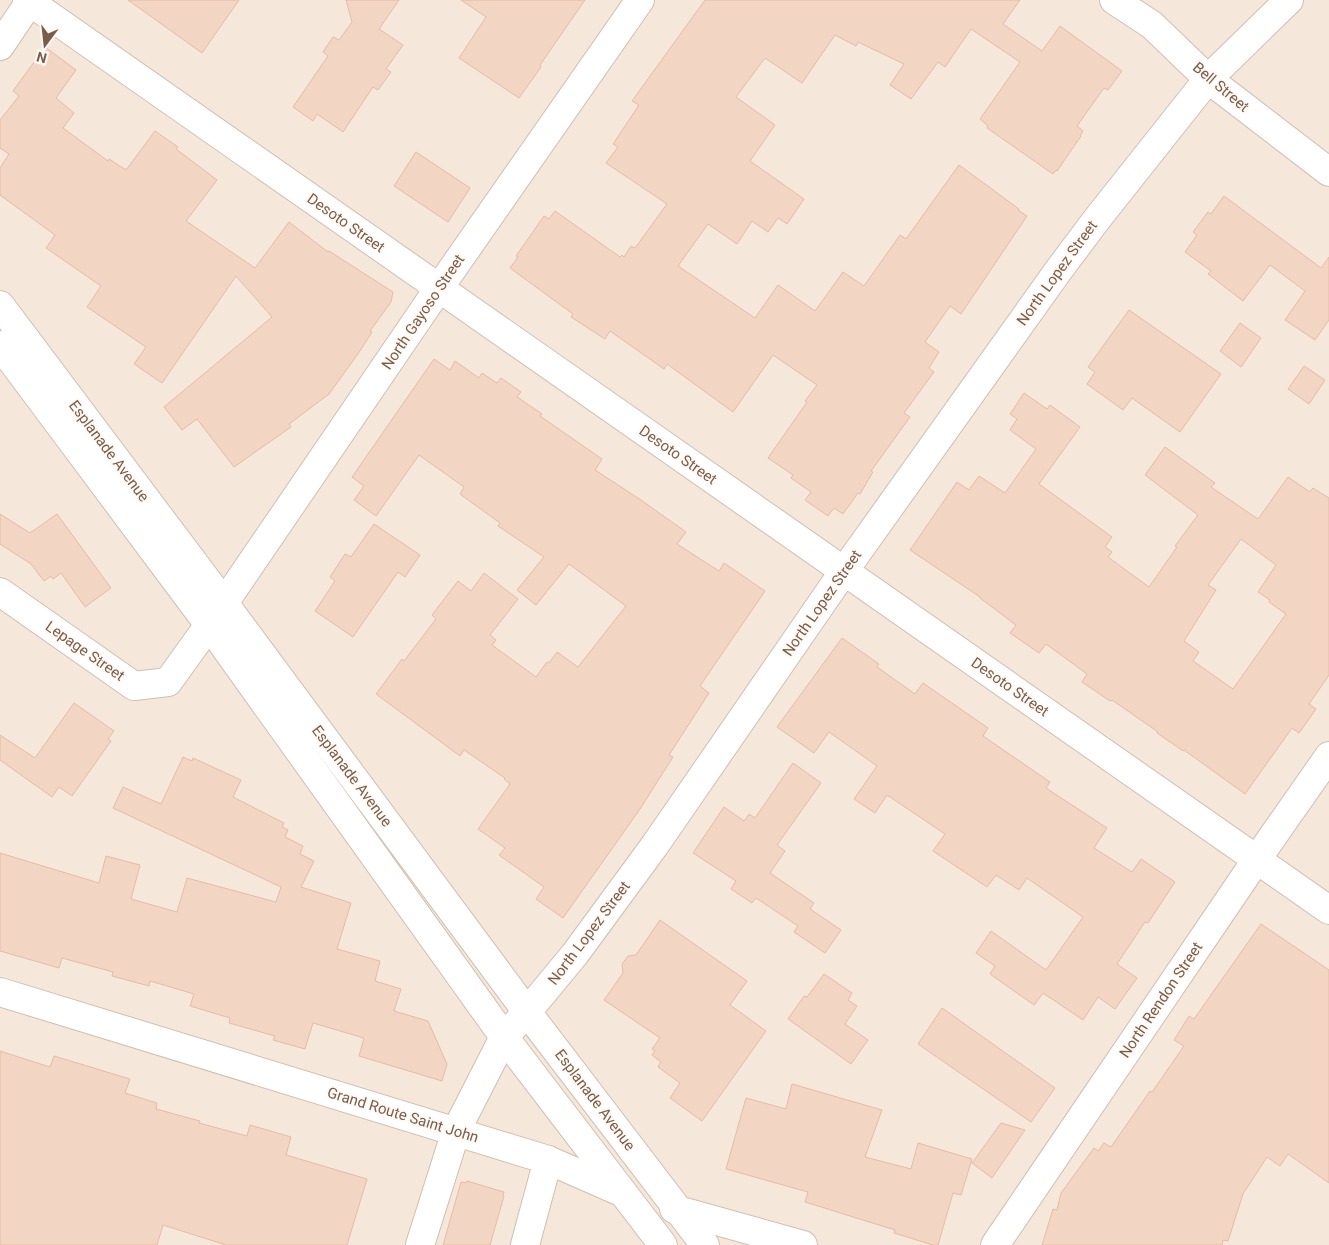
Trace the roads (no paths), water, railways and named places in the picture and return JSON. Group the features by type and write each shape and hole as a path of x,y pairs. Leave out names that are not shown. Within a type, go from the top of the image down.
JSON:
{"street":[{"name":"North Gayoso Street","path":"209,625 439,288 640,0"},
{"name":"Bell Street","path":"1114,0 1152,25 1208,78 1329,172"},
{"name":"North Lopez Street","path":"420,1245 456,1131 504,1037 575,954 655,845 844,571 1097,219 1208,78 1289,0"},
{"name":"Desoto Street","path":"30,1 1329,910"},
{"path":"0,46 30,1"},
{"name":"Esplanade Avenue","path":"0,305 527,1012 704,1245"},
{"name":"Esplanade Avenue","path":"0,345 209,625 504,1037 661,1244"},
{"name":"Lepage Street","path":"0,592 134,686 168,682 209,625"},
{"name":"North Rendon Street","path":"995,1245 1256,859 1329,756"},
{"name":"Grand Route Saint John","path":"0,992 548,1160 624,1194 802,1245"},
{"path":"525,1245 548,1160"}]}
